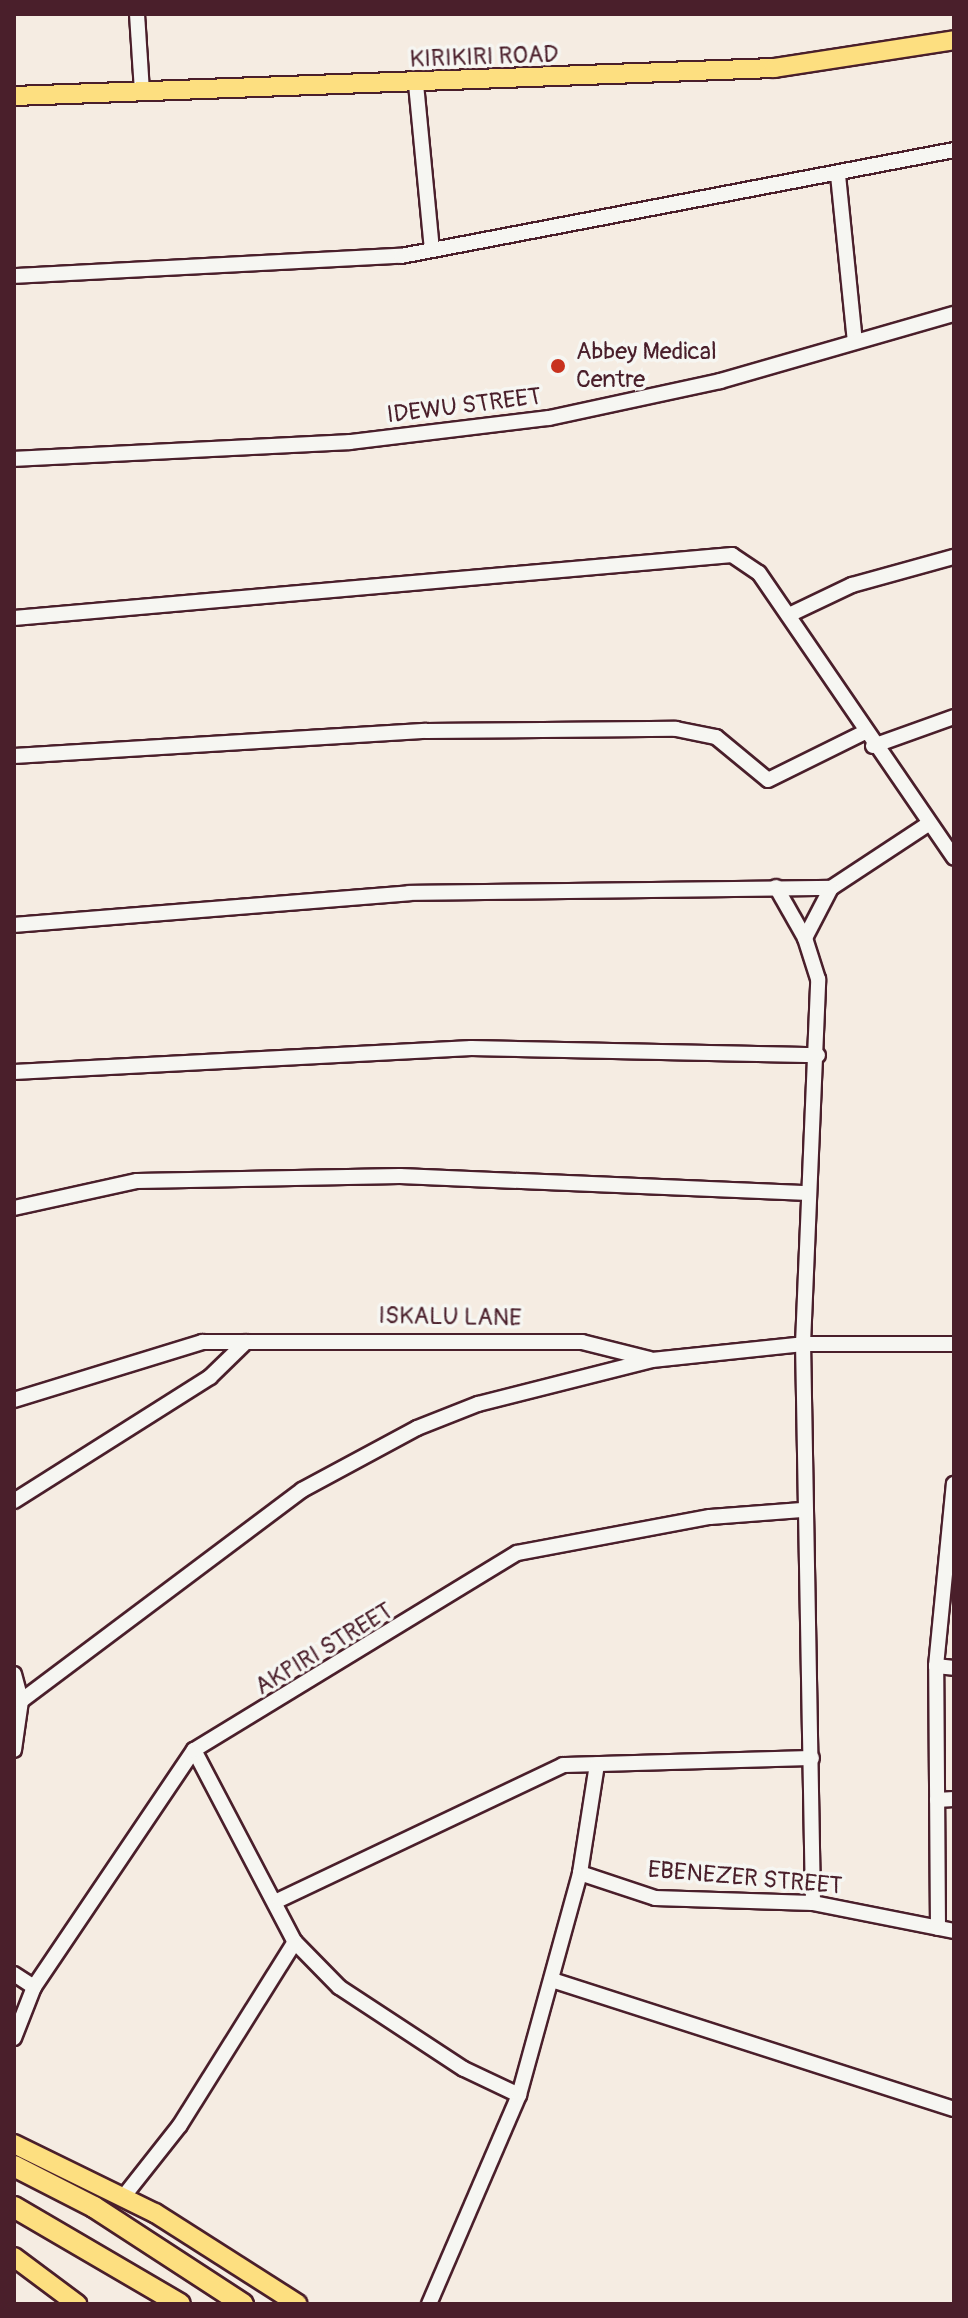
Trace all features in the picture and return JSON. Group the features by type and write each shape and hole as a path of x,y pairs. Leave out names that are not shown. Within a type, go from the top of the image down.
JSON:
{"highway":[{"path":"14,2166 94,2207 243,2304"},
{"path":"14,2207 180,2304"}],"main road":[{"name":"KIRIKIRI ROAD","path":"14,96 416,84 845,63 954,40"},
{"path":"14,2144 124,2196 298,2304"},
{"path":"14,2257 77,2304"}],"street":[{"path":"137,14 142,91"},
{"path":"416,84 432,249"},
{"path":"14,276 360,259 432,249 838,175 954,150"},
{"path":"838,175 855,341"},
{"name":"IDEWU STREET","path":"14,459 350,442 549,418 720,381 954,314"},
{"path":"14,618 360,593 717,554 746,562 789,615 863,733 954,858"},
{"path":"789,615 852,585 954,557"},
{"path":"873,746 954,717"},
{"path":"14,756 426,731 676,729 716,737 768,780 863,733"},
{"path":"805,938 831,888 928,824"},
{"path":"776,887 805,938 818,979 818,1055 803,1344 802,1510 812,1758 813,1903"},
{"path":"14,925 409,893 831,888"},
{"path":"14,1072 471,1048 818,1055"},
{"path":"14,1208 137,1181 400,1176 809,1193"},
{"path":"14,1501 210,1377 246,1342"},
{"name":"ISKALU LANE","path":"14,1400 179,1345 246,1342 582,1342 652,1360"},
{"path":"21,1701 314,1483 478,1404 652,1360 803,1344 954,1344"},
{"path":"938,1928 936,1666 954,1484"},
{"name":"AKPIRI STREET","path":"14,2038 34,1987 194,1750 517,1553 710,1517 802,1510"},
{"path":"936,1666 954,1668"},
{"path":"14,1674 21,1701 14,1750"},
{"path":"194,1750 279,1900 295,1942 339,1987 464,2069 519,2095"},
{"path":"279,1900 521,1779 563,1765 812,1758"},
{"path":"429,2304 519,2095 580,1873 597,1764"},
{"path":"937,1800 954,1799"},
{"name":"EBENEZER STREET","path":"580,1873 655,1898 813,1903 954,1931"},
{"path":"124,2196 180,2125 295,1942"},
{"path":"14,1974 34,1987"},
{"path":"552,1980 954,2109"}],"place":[{"name":"Abbey Medical Centre","path":"558,366"}]}
